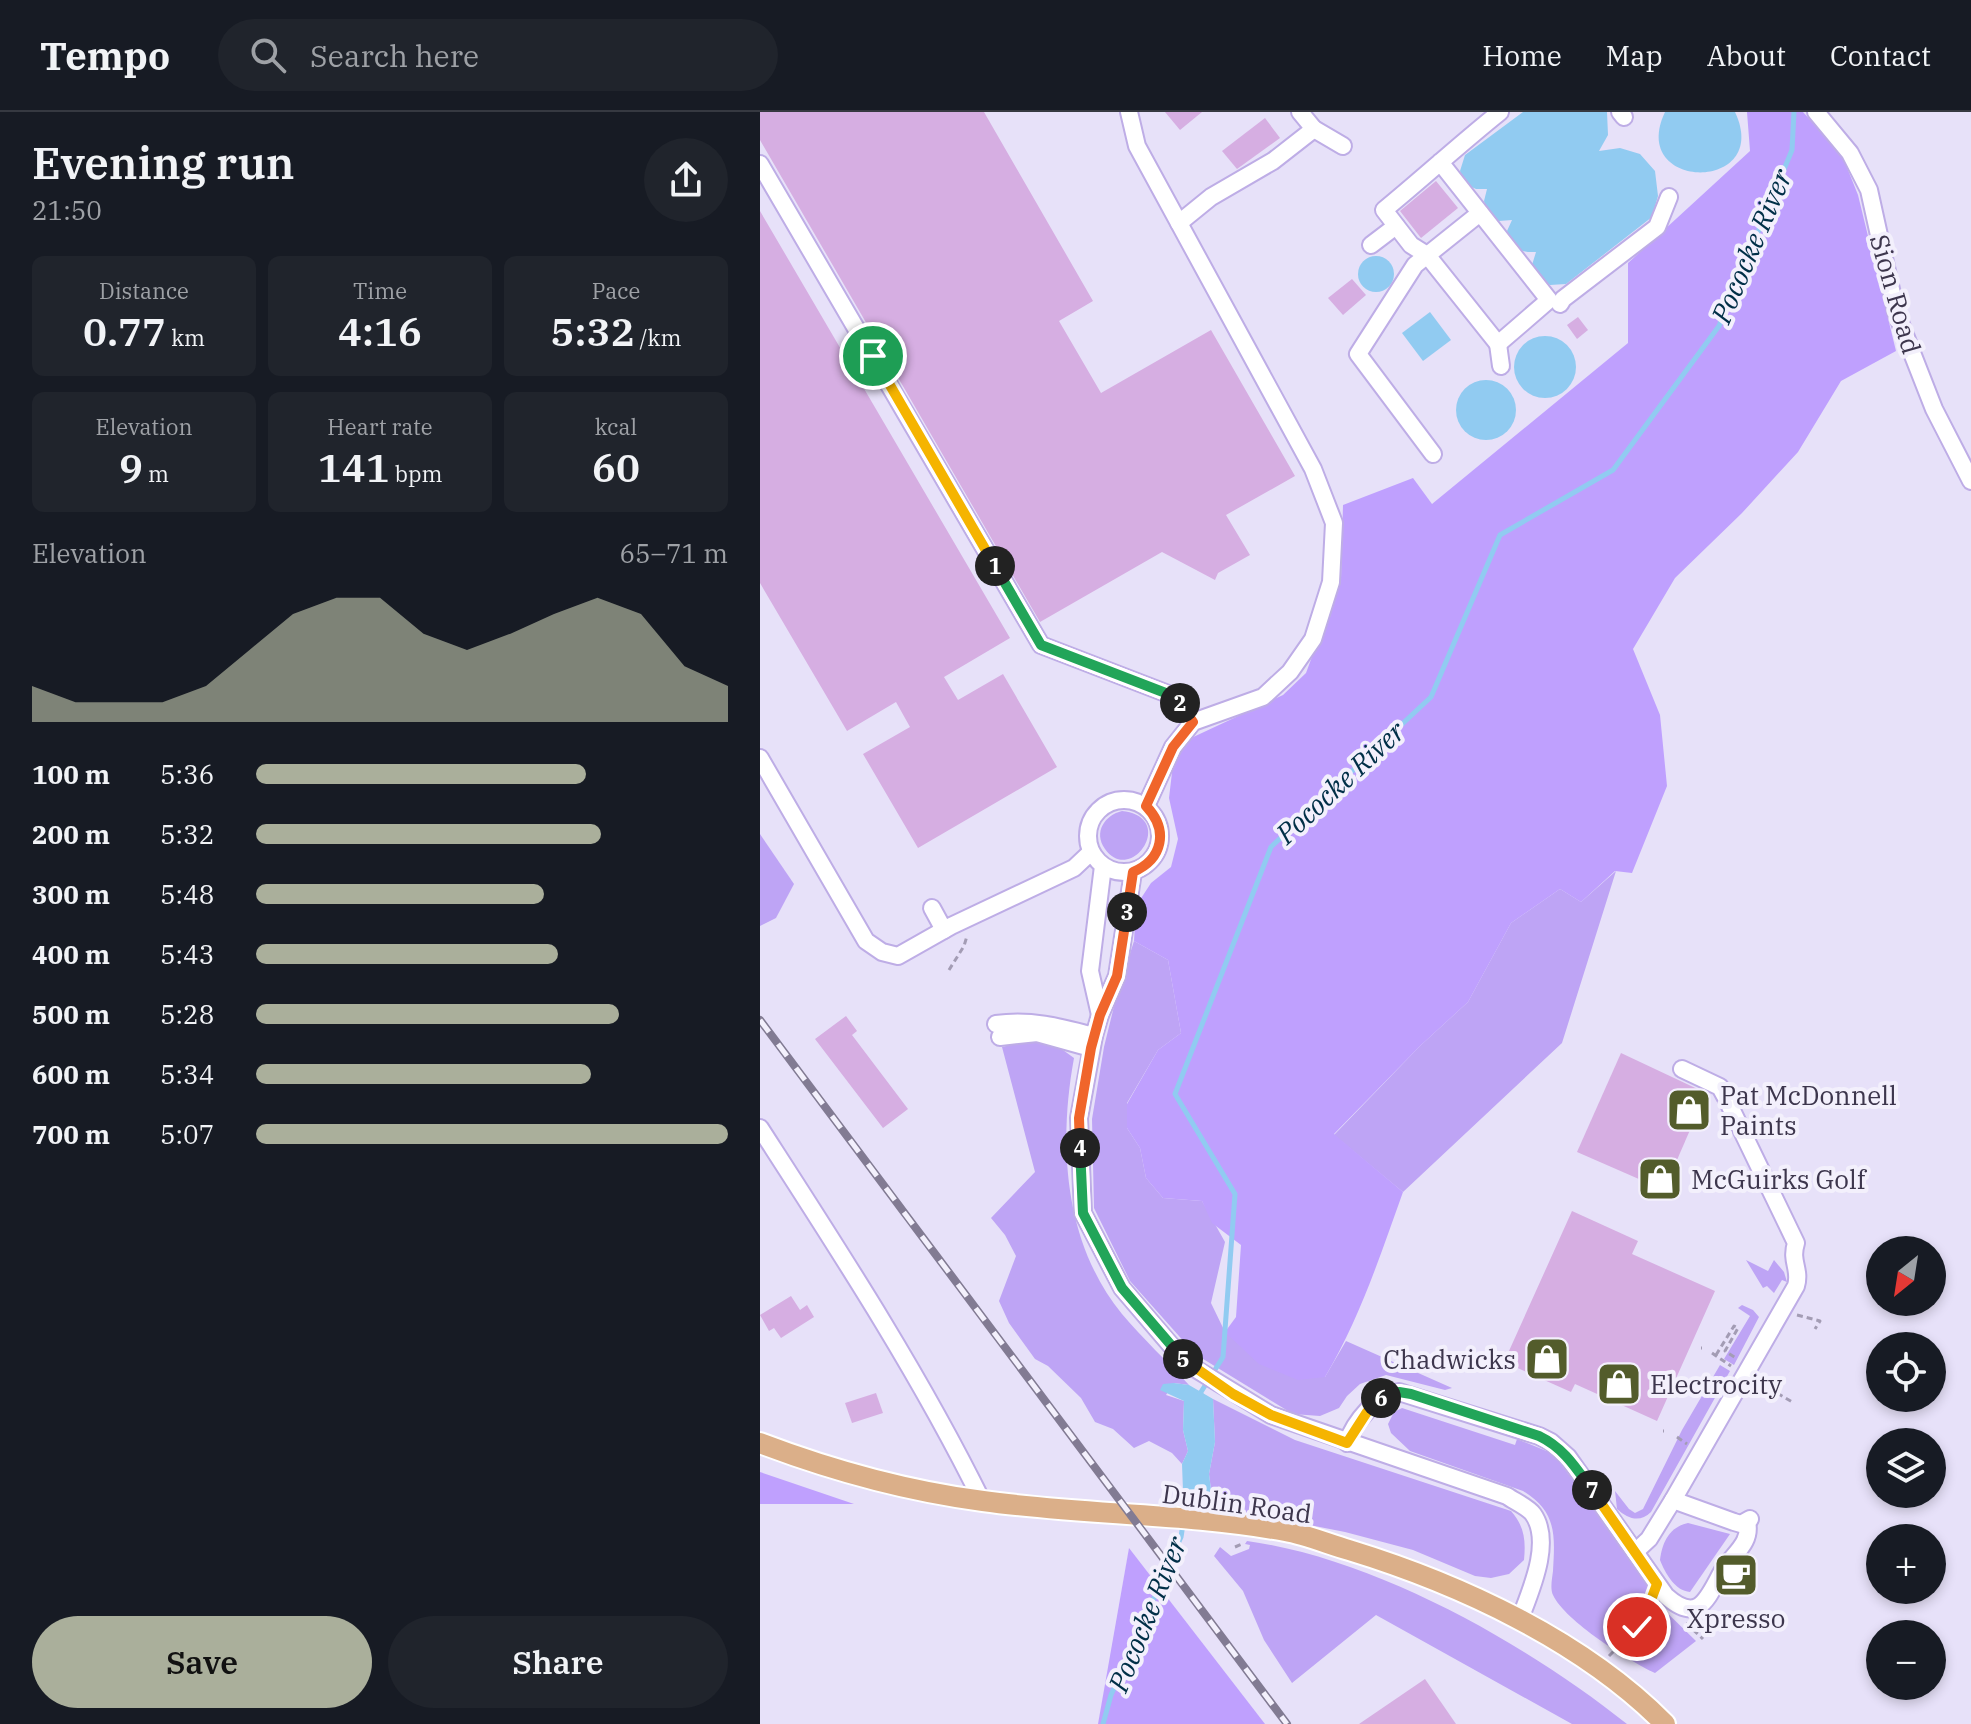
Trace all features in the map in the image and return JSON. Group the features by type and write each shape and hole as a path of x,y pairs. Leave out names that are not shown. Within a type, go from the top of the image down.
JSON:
{"main road":[{"name":"Dublin Road","path":"760,1443 807,1461 891,1483 982,1501 1166,1518 1240,1533 1288,1532 1403,1566 1520,1619 1577,1653 1665,1724"}],"street":[{"path":"1129,112 1137,146 1313,469 1334,523 1331,582 1313,639 1290,672 1263,697 1193,722 1173,747 1146,806"},
{"path":"1300,112 1314,129 1343,146"},
{"path":"1500,112 1384,210 1411,245 1427,255 1498,344 1501,366"},
{"name":"Sion Road","path":"1816,112 1850,153 1869,190 1896,312 1934,409 1971,481"},
{"path":"1179,223 1232,178 1276,165 1314,129"},
{"path":"1440,162 1558,306"},
{"path":"760,164 1041,645 1176,697 1193,722"},
{"path":"1498,344 1558,306 1657,227 1669,197"},
{"path":"1433,454 1358,354 1415,265 1480,213"},
{"path":"1371,245 1396,226"},
{"path":"760,758 866,941 882,952 898,956 1074,868 1091,852"},
{"path":"1123,799 1146,806 1160,826 1161,838 1153,859 1133,872 1123,873 1103,866 1091,852 1088,829 1093,817 1111,802 1123,799"},
{"path":"1100,1015 1090,971 1103,866"},
{"path":"1133,872 1117,976 1092,1042 1079,1118 1083,1213 1122,1288 1186,1363 1271,1415 1507,1496 1533,1514 1540,1536 1538,1573 1520,1619"},
{"path":"935,906 954,928"},
{"path":"998,1030 1092,1042"},
{"path":"1635,1552 1653,1534 1673,1500 1784,1306 1797,1282 1798,1272 1792,1256 1796,1243 1720,1087 1682,1069"},
{"path":"760,1128 845,1260 954,1444 982,1501"},
{"path":"1347,1443 1367,1412 1384,1396 1399,1392 1539,1436 1568,1457 1666,1596 1683,1608 1696,1608 1705,1603 1726,1566 1742,1547 1749,1530 1748,1520 1741,1524 1712,1507 1673,1500"}],"path":[{"path":"949,970 964,946 954,928"},
{"path":"1784,1306 1795,1314 1820,1321 1815,1329"},
{"path":"1723,1362 1714,1354 1734,1326 1738,1328 1725,1351 1739,1360"},
{"path":"1763,1383 1794,1403"},
{"path":"1677,1437 1684,1442"},
{"path":"1235,1547 1240,1533"},
{"path":"1601,1672 1608,1657 1645,1616 1657,1584"}],"shaded area":[{"path":"1747,112 1803,112 1842,155 1858,195 1896,351 1841,381 1798,452 1742,513 1675,578 1633,649 1660,715 1667,786 1632,873 1615,871 1581,902 1560,889 1511,923 1468,1002 1334,1134 1403,1192 1349,1332 1325,1377 1298,1380 1259,1364 1225,1332 1236,1317 1241,1245 1212,1223 1202,1201 1163,1198 1146,1178 1140,1148 1127,1128 1127,1104 1158,1050 1181,1033 1168,960 1134,941 1136,906 1151,883 1171,867 1178,839 1169,798 1173,764 1189,739 1283,695 1306,673 1341,578 1343,505 1413,478 1432,504 1628,343 1628,263 1750,151"},
{"path":"1122,811 1138,816 1147,825 1148,835 1137,855 1126,860 1115,858 1105,849 1100,836 1106,820"},
{"path":"760,834 794,884 776,918 760,926"},
{"path":"1616,871 1562,1043 1403,1192 1334,1135 1420,1046 1468,1002 1511,923 1560,889 1581,902"},
{"path":"1134,941 1168,960 1181,1033 1158,1050 1127,1103 1127,1128 1140,1148 1146,1178 1163,1198 1202,1201 1225,1242 1211,1303 1225,1332 1325,1377 1346,1341 1452,1388 1445,1390 1386,1375 1360,1384 1339,1408 1320,1416 1293,1414 1195,1354 1130,1281 1094,1208 1092,1119 1104,1047"},
{"path":"1028,1041 1056,1045 1074,1058 1069,1091 1067,1159 1077,1225 1103,1286 1122,1314 1189,1385 1174,1383 1166,1395 1184,1401 1183,1430 1188,1451 1182,1464 1172,1453 1149,1441 1134,1448 1113,1429 1095,1422 1081,1398 1048,1366 1035,1359 1009,1323 999,1301 1016,1256 991,1218 1035,1172 1002,1047"},
{"path":"1746,1260 1768,1271 1774,1260 1784,1272 1787,1282 1782,1280 1774,1293 1767,1286 1763,1288"},
{"path":"1742,1305 1759,1317 1734,1365 1724,1359 1750,1316 1738,1308"},
{"path":"1720,1365 1730,1371 1651,1512 1638,1519 1625,1515 1617,1509 1615,1491 1635,1513 1643,1509 1682,1430"},
{"path":"1213,1399 1295,1440 1511,1511 1523,1533 1524,1560 1509,1574 1491,1578 1475,1576 1413,1550 1345,1532 1213,1506 1209,1474 1215,1442"},
{"path":"1402,1408 1515,1445 1517,1439 1549,1452 1559,1461 1652,1591 1657,1603 1696,1641 1655,1673 1614,1650 1584,1628 1552,1593 1552,1525 1542,1507 1523,1491 1410,1451 1391,1433 1388,1424 1394,1412"},
{"path":"760,1472 854,1504 760,1504"},
{"path":"1688,1523 1730,1534 1690,1592 1675,1585 1660,1560 1668,1537 1676,1528"},
{"path":"1247,1541 1346,1566 1397,1585 1447,1609 1543,1664 1627,1724 1572,1724 1376,1615 1292,1683 1264,1640 1243,1591 1214,1556 1220,1547 1231,1556 1249,1549 1250,1545 1245,1544"},
{"path":"1129,1548 1265,1724 1098,1724"}],"water":[{"path":"1523,112 1607,112 1608,135 1599,151 1620,148 1640,154 1655,171 1658,196 1652,217 1566,284 1550,285 1537,276 1532,265 1536,252 1520,250 1514,245 1507,231 1512,220 1499,221 1488,214 1484,201 1487,189 1476,189 1465,184 1460,171 1465,155"},
{"path":"1665,112 1735,112 1741,139 1735,157 1720,169 1700,172 1680,169 1665,157 1659,138"},
{"path":"1376,256 1389,261 1394,274 1389,287 1376,292 1363,287 1358,274 1363,261"},
{"path":"1430,312 1451,340 1423,361 1402,333"},
{"path":"1545,336 1557,338 1567,345 1574,355 1574,379 1567,389 1557,396 1545,398 1533,396 1523,389 1516,379 1514,367 1516,355 1523,345 1533,338"},
{"path":"1486,380 1497,382 1507,389 1514,399 1514,421 1507,431 1497,438 1486,440 1475,438 1465,431 1458,421 1456,410 1458,399 1465,389 1475,382"},
{"path":"1163,1384 1189,1385 1213,1399 1215,1442 1209,1474 1213,1506 1180,1503 1182,1464 1188,1451 1183,1430 1184,1401 1160,1390"}],"building":[{"path":"760,112 984,112 1093,301 1059,321 1101,393 1211,330 1295,476 1226,515 1250,555 1218,573 1215,580 1162,552 1040,622 760,140"},
{"path":"1165,112 1202,112 1180,130"},
{"path":"1265,118 1280,138 1237,169 1222,151"},
{"path":"1436,181 1458,208 1421,238 1400,211"},
{"path":"760,211 1010,638 944,677 958,700 1003,674 1057,767 918,848 863,754 910,727 896,702 847,731 760,583"},
{"path":"1352,279 1366,295 1343,315 1328,298"},
{"path":"1578,317 1588,330 1577,339 1567,325"},
{"path":"846,1016 857,1031 852,1035 908,1109 883,1128 815,1039"},
{"path":"1621,1053 1706,1093 1664,1190 1577,1152"},
{"path":"1572,1211 1638,1241 1632,1254 1715,1291 1657,1421 1575,1384 1571,1392 1504,1362"},
{"path":"791,1296 800,1310 807,1305 814,1317 781,1338 774,1328 769,1331 760,1315"},
{"path":"876,1393 883,1413 852,1423 845,1403"},
{"path":"1737,1570 1745,1576 1730,1596 1724,1591"},
{"path":"1425,1679 1456,1724 1359,1724"}],"waterway":[{"name":"Pococke River","path":"1201,1399 1201,1392 1223,1357 1235,1194 1175,1094 1271,847 1431,697 1500,535 1613,470 1719,326 1792,150 1794,112"},
{"name":"Pococke River","path":"1103,1724 1111,1695 1181,1537 1183,1524"}],"railway":[{"path":"760,1020 1287,1724"}],"place":[{"name":"Pat McDonnell Paints","path":"1689,1110"},
{"name":"McGuirks Golf","path":"1660,1179"},
{"name":"Chadwicks","path":"1547,1359"},
{"name":"Electrocity","path":"1619,1384"},
{"name":"Xpresso","path":"1736,1575"}],"route":[{"path":"873,356 1041,645 1176,697 1193,722 1173,747 1146,806 1160,826 1159,849 1144,867 1133,872 1117,976 1094,1036 1079,1118 1083,1213 1122,1288 1186,1363 1271,1415 1347,1443 1356,1426 1379,1400 1390,1393 1399,1392 1551,1442 1568,1457 1657,1584 1645,1616 1637,1627"}]}
